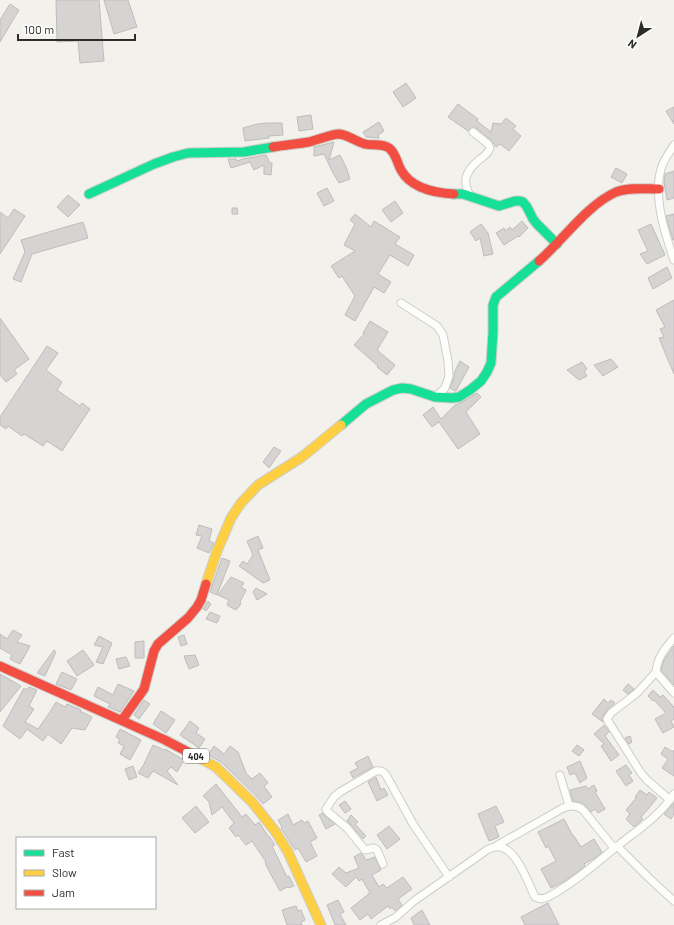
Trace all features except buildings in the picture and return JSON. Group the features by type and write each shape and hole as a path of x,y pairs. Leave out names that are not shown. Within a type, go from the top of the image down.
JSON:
{"street":[{"path":"471,197 466,188 465,182 470,168 487,154 490,148 488,144 473,132"},
{"path":"89,194 154,164 188,153 244,152 309,142 338,134 347,136 365,144 382,145 390,149 407,179 424,189 440,193 463,194 499,206 514,201 522,202 534,221 557,244"},
{"path":"674,145 661,168 658,189 661,218 674,260"},
{"path":"122,720 144,689 154,651 158,644 188,618 197,607 201,600 217,551 231,518 241,503 258,485 302,457 337,430 366,404 392,390 402,388 411,389 435,397 452,398 459,397 470,390 481,380 491,364 493,305 496,297 557,244 595,205 618,192 630,189 658,189"},
{"path":"401,303 437,326 443,334 449,376 445,388 435,397"},
{"path":"674,638 664,650 656,666 656,672 674,693"},
{"name":"404","path":"0,666 165,740 216,767 252,802 275,831 288,852 321,925"},
{"path":"656,672 637,693 611,713 608,721 641,773 670,800"},
{"path":"383,864 377,850 374,848 365,850 347,828 326,809 334,797 340,792 376,771 383,772 386,775 413,824 449,877"},
{"path":"560,775 569,806"},
{"path":"496,846 506,849 514,856 535,897 541,899 548,897 590,868 643,827 674,794"},
{"path":"381,925 396,917 414,901 486,850 569,806 577,806 584,810 616,847 674,901"}],"traffic: fast":[{"path":"89,194 154,164 188,153 244,152 273,147"},
{"path":"454,194 463,194 499,206 515,201 523,202 537,224 557,244"},
{"path":"341,425 366,404 393,390 402,388 411,389 435,397 452,398 459,397 481,381 491,363 493,305 496,297 539,261"}],"traffic: slow":[{"path":"206,584 217,551 231,518 241,503 258,485 302,457 341,425"},
{"path":"188,752 216,767 252,802 275,831 288,852 321,925"}],"traffic: jam":[{"path":"273,147 309,142 336,134 343,135 365,144 389,148 395,155 401,170 411,181 432,191 454,194"},
{"path":"539,261 585,214 605,198 626,189 659,189"},
{"path":"122,720 144,689 154,651 158,644 188,618 197,607 206,584"},
{"path":"0,666 165,740 188,752"}]}
